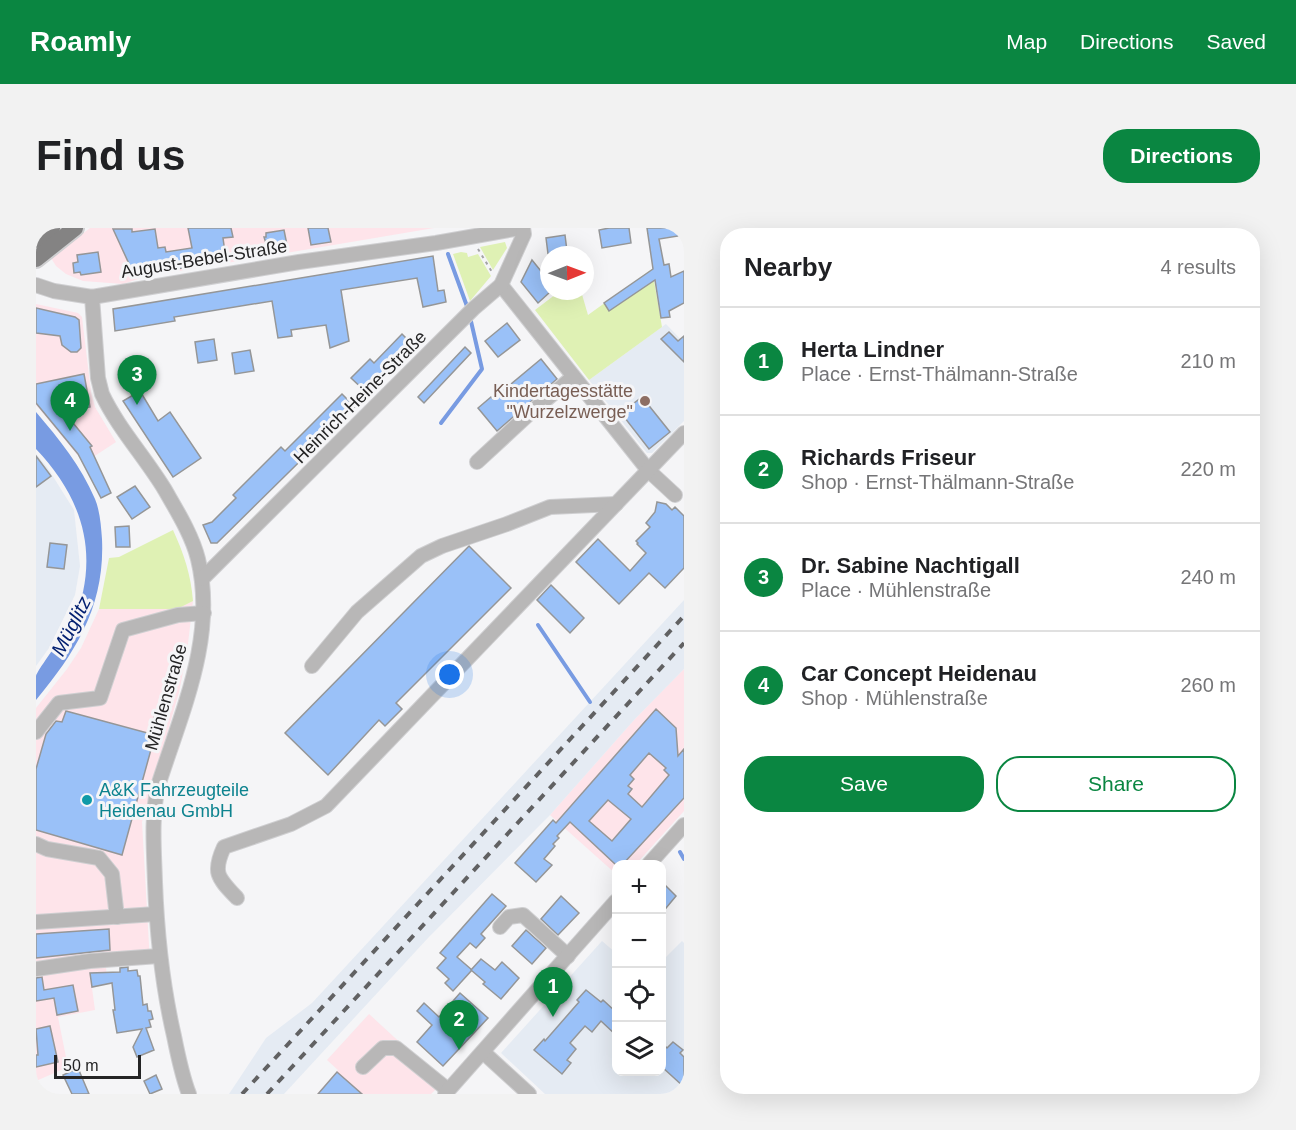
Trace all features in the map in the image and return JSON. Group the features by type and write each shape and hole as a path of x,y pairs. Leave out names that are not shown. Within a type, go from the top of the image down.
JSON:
{"main road":[{"path":"36,240 52,228"},
{"path":"36,259 75,228"}],"street":[{"name":"August-Bebel-Straße","path":"36,285 54,291 92,297 299,261 436,243 522,228"},
{"name":"Heinrich-Heine-Straße","path":"202,579 501,285 524,234 522,228"},
{"path":"501,285 648,470 675,495"},
{"name":"Mühlenstraße","path":"92,297 98,378 102,394 164,488 182,521 198,557 202,579 204,613 198,660 154,805 160,854 156,914 159,956 166,1001 189,1094"},
{"path":"477,462 573,377"},
{"path":"237,898 220,880 217,862 225,847 291,824 326,806 684,433"},
{"path":"312,666 357,612 421,556 442,546 550,507 616,504"},
{"path":"36,732 59,703 100,698 123,630 178,615 204,613"},
{"path":"653,860 684,825"},
{"path":"36,844 47,849 99,858 112,874 117,917"},
{"path":"363,1067 383,1048 396,1048 446,1092 612,906"},
{"path":"36,922 156,914"},
{"path":"500,927 509,917 523,915 568,956"},
{"path":"36,969 90,961 159,956"},
{"path":"483,1052 529,1094"}],"path":[{"path":"471,237 501,285"}],"shaded area":[{"path":"90,228 434,228 144,277 123,284 83,281 66,274 56,266 51,258"},
{"path":"36,304 78,313 82,317 91,392 95,407 116,442 84,463 36,405"},
{"name":"Kindertagesstätte \"Wurzelzwerge\"","path":"666,324 684,343 684,421 652,453 647,453 589,380"},
{"path":"36,454 47,467 74,510 80,566 75,595 49,648 36,666"},
{"path":"684,600 684,669 634,720 550,815 428,938 284,1094 229,1094 266,1038 312,1003"},
{"path":"193,601 187,652 179,692 142,822 150,963 106,965 107,984 92,988 95,1010 58,1017 68,1067 36,1081 36,708 81,648 99,609 177,609"},
{"path":"684,669 684,811 640,860 612,860 612,870 550,815 634,720"},
{"path":"602,941 612,950 612,1076 666,1076 666,957 682,941 684,943 684,1094 545,1094 501,1053"},
{"path":"369,1014 443,1082 431,1094 317,1094 338,1070 327,1060"}],"green space":[{"path":"505,242 507,248 493,270 480,247"},
{"path":"467,253 468,257 478,254 491,276 470,301 453,254"},
{"path":"652,269 662,327 589,380 535,310 548,300 584,300 588,315"},
{"path":"173,530 191,582 193,601 177,609 99,609 109,558 119,557"}],"water":[{"name":"Müglitz","path":"36,412 69,453 95,499 100,519 102,563 99,585 86,626 64,663 36,700 37,673 63,634 83,592 86,552 78,514 71,497 61,480 36,449"}],"building":[{"path":"188,228 231,228 233,237 223,238 226,260 161,272 152,272 151,264 130,266 113,229 132,229 132,232 155,229 158,248 165,247 166,252 192,248"},
{"path":"308,228 328,228 331,242 311,245"},
{"path":"629,228 631,243 602,248 599,230"},
{"path":"647,228 684,228 684,235 659,239 664,265 669,264 671,277 684,271 684,303 669,311 670,317 661,318 655,280 609,311 604,303 653,269"},
{"path":"284,230 288,250 269,253 264,237 266,233"},
{"path":"565,235 566,246 547,246 546,238"},
{"path":"98,252 101,272 81,275 80,272 74,273 73,263 78,262 77,255"},
{"path":"433,256 438,291 444,290 446,302 423,307 417,278 341,290 349,341 330,348 326,325 291,330 292,336 278,338 272,301 174,317 175,321 115,331 113,309"},
{"path":"532,260 540,270 541,300 538,303 521,282"},
{"path":"36,308 75,317 79,320 81,348 77,352 71,352 62,345 60,336 36,333"},
{"path":"507,323 520,340 498,357 485,341"},
{"path":"669,332 678,341 684,336 684,362 661,339"},
{"path":"402,334 415,347 368,394 351,378 370,359 374,363"},
{"path":"214,339 217,360 198,363 195,342"},
{"path":"465,347 471,353 424,403 418,397"},
{"path":"250,350 254,371 235,374 232,353"},
{"path":"541,359 557,379 497,431 478,408 491,397 493,399"},
{"path":"84,374 90,407 64,412 92,446 90,447 111,493 101,498 78,454 36,403 36,384"},
{"path":"140,391 158,421 170,412 201,458 173,477 123,401"},
{"path":"342,394 355,407 217,543 211,543 203,525 212,522 236,498 233,495 281,447 285,451"},
{"path":"642,397 670,432 649,449 621,413"},
{"path":"36,456 51,476 36,487"},
{"path":"135,486 150,507 132,519 117,497"},
{"path":"657,502 666,504 672,510 675,507 684,516 684,568 665,588 649,573 619,604 576,562 598,539 630,571 646,553 636,541 650,527 646,523 655,512"},
{"path":"129,526 130,547 116,547 115,527"},
{"path":"50,543 67,545 64,569 47,567"},
{"path":"469,546 511,588 396,703 402,709 385,726 379,720 328,775 285,733"},
{"path":"551,585 584,618 570,633 537,600"},
{"path":"656,709 676,728 678,756 684,749 684,798 627,860 612,861 570,822 557,836 559,838 553,844 555,846 544,859 552,865 536,882 515,863 553,820 556,823","holes":["649,753 666,768 664,770 669,775 642,807 628,794 632,789 628,786 634,779 630,775","608,800 631,819 612,841 589,821"]},
{"name":"A&K Fahrzeugteile Heidenau GmbH","path":"66,711 155,735 122,855 36,830 36,769 46,734 56,721 62,722"},
{"path":"156,712 168,716 163,731 151,727"},
{"path":"666,886 676,896 666,908"},
{"path":"492,894 506,906 481,934 485,938 476,948 470,943 457,957 472,970 453,991 445,983 449,979 437,968 446,958 440,953"},
{"path":"561,896 579,913 558,935 541,919"},
{"path":"109,929 110,950 36,958 36,934"},
{"path":"526,930 546,948 532,964 512,946"},
{"path":"481,959 495,970 502,962 519,978 501,999 471,970"},
{"path":"128,967 128,971 137,970 140,976 143,1005 147,1004 153,1019 149,1020 151,1027 146,1028 154,1050 137,1057 133,1047 142,1029 117,1033 112,983 92,987 90,973 120,972 120,968"},
{"path":"42,977 44,990 73,985 78,1011 57,1015 54,998 36,1001 36,978"},
{"path":"586,990 601,1002 603,1000 612,1008 612,1031 601,1021 592,1032 585,1026 570,1043 576,1049 567,1060 571,1063 562,1074 534,1050 544,1039 545,1041 579,1002 577,1000"},
{"path":"460,993 488,1018 443,1066 417,1042 432,1025 417,1011 424,1003 439,1017"},
{"path":"50,1026 58,1062 36,1067 36,1055 38,1055 36,1029"},
{"path":"673,1042 683,1050 680,1053 684,1057 684,1087 666,1071 667,1048"},
{"path":"78,1068 89,1094 72,1094 63,1075"},
{"path":"337,1072 362,1094 318,1094"},
{"path":"156,1075 162,1089 150,1094 144,1081"}],"waterway":[{"path":"448,254 468,309"},
{"path":"441,423 482,369 470,317"},
{"path":"538,625 590,702"},
{"path":"680,852 684,859"}],"railway":[{"path":"242,1094 684,616"},
{"path":"267,1094 684,643"}],"place":[{"name":"Kindertagesstätte \"Wurzelzwerge\"","path":"645,401"},
{"name":"Dr. Sabine Nachtigall","path":"137,405"},
{"name":"Car Concept Heidenau","path":"70,431"},
{"name":"A&K Fahrzeugteile Heidenau GmbH","path":"87,800"},
{"name":"Herta Lindner","path":"553,1017"},
{"name":"Richards Friseur","path":"459,1050"}]}
